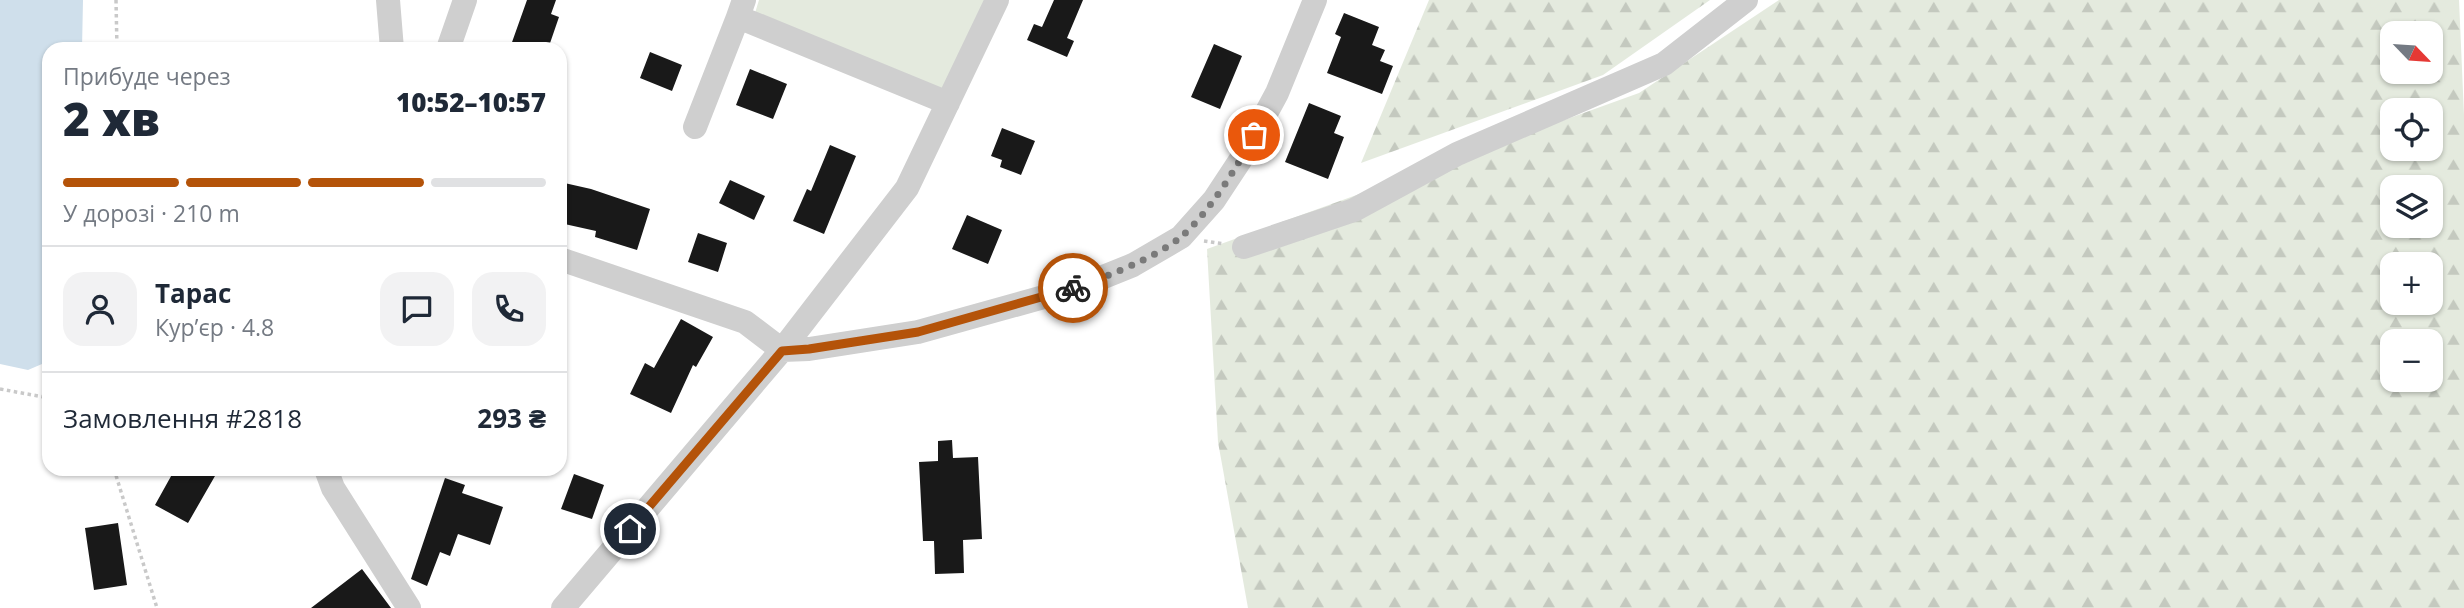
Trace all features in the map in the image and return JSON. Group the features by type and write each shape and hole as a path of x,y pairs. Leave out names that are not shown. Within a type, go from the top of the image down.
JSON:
{"street":[{"path":"388,0 392,42"},
{"path":"450,42 465,0"},
{"path":"563,608 782,351 907,188 997,0"},
{"path":"567,261 745,322 782,351 918,332 1063,292 1133,265 1181,237 1213,200 1243,156 1277,93 1315,0"},
{"path":"1244,247 1354,210 1457,154 1664,64 1746,0"},
{"path":"695,127 741,8 948,103"},
{"path":"329,476 333,488 409,608"}],"path":[{"path":"116,0 117,42"},
{"path":"1181,237 1244,247"},
{"path":"0,389 42,397"},
{"path":"116,476 157,608"}],"green space":[{"path":"759,0 989,0 945,91 755,13"},
{"path":"1429,0 1710,0 1603,75 1361,163"},
{"path":"1779,0 2459,0 2464,115 2464,608 1248,608 1218,442 1207,249 1639,93"}],"water":[{"path":"0,0 83,0 82,42 42,42 42,364 28,370 0,364"}],"building":[{"path":"527,0 556,0 551,14 559,17 550,42 512,42"},
{"path":"1054,0 1083,0 1067,38 1074,41 1067,57 1027,40 1034,24 1042,27"},
{"path":"1344,13 1379,27 1372,45 1385,50 1380,61 1393,66 1382,94 1327,73 1341,37 1335,34"},
{"path":"1214,44 1242,56 1220,109 1191,97"},
{"path":"650,52 682,65 672,91 640,78"},
{"path":"750,69 787,84 773,119 736,105"},
{"path":"1309,103 1341,116 1334,133 1344,137 1328,179 1285,162"},
{"path":"1002,128 1035,141 1021,175 1000,167 1002,160 991,156"},
{"path":"830,145 856,156 824,234 793,221 807,189 811,191"},
{"path":"730,180 765,196 754,220 719,203"},
{"path":"567,184 650,209 637,250 595,237 596,231 567,225"},
{"path":"967,215 1002,230 988,264 952,249"},
{"path":"698,233 727,243 718,272 688,262"},
{"path":"681,319 713,337 696,367 693,365 671,413 630,394 645,363 654,368"},
{"path":"952,440 953,458 978,457 982,539 963,540 964,573 935,574 934,541 923,541 919,462 938,461 938,441"},
{"path":"574,474 604,485 592,519 561,509"},
{"path":"171,476 215,476 188,523 155,505"},
{"path":"445,478 465,485 462,493 503,507 490,545 458,534 450,556 440,552 427,586 411,579"},
{"path":"118,523 127,585 94,590 85,528"},
{"path":"362,569 391,608 311,608"}],"way so far":[{"path":"1073,288 1133,265 1181,237 1213,200 1254,135"}],"route":[{"path":"630,529 782,351 918,332 1073,288"}]}
